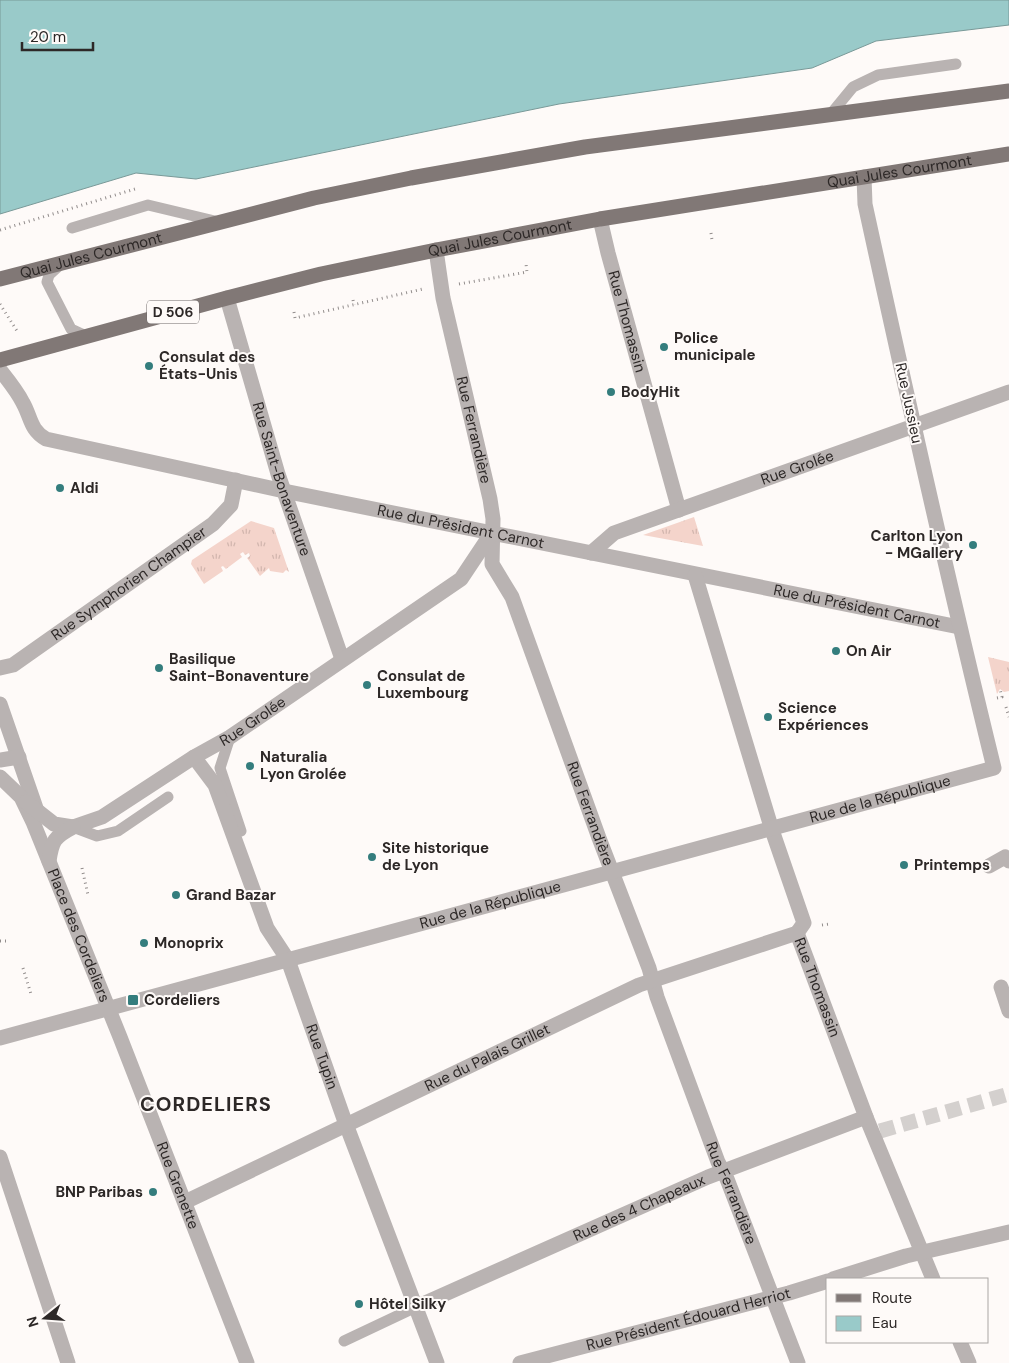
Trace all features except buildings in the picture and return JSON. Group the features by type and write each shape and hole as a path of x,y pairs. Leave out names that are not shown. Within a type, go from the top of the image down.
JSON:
{"main road":[{"name":"Quai Jules Courmont","path":"0,279 343,192 586,147 1009,91"},
{"name":"Quai Jules Courmont","path":"0,360 120,326 321,274 436,250 600,219 1009,154"}],"street":[{"name":"Rue Jussieu","path":"864,177 866,204 914,425 959,627 994,768 980,772"},
{"name":"Rue Thomassin","path":"600,219 679,510"},
{"name":"Rue Ferrandière","path":"436,250 440,285 490,499 493,519 492,564 512,597 652,981 723,1171 798,1363"},
{"name":"Rue Saint-Bonaventure","path":"227,298 284,490 342,659"},
{"name":"Rue du Président Carnot","path":"0,370 23,404 32,427 37,434 46,439 492,533 959,627"},
{"name":"Rue Grolée","path":"591,553 614,534 1009,392"},
{"name":"Rue Symphorien Champier","path":"0,668 13,665 212,524 231,505 236,480"},
{"name":"Rue Grolée","path":"49,861 52,844 58,835 73,827 102,817 194,757 230,737 461,579 492,533"},
{"name":"Rue Thomassin","path":"695,574 772,830 804,923 797,932 866,1117 877,1132 933,1278"},
{"name":"Place des Cordeliers","path":"0,704 38,814 49,861"},
{"path":"0,760 19,756"},
{"name":"Rue Tupin","path":"194,757 215,785 267,928 288,960 347,1126 437,1363"},
{"name":"Rue de la République","path":"0,1038 980,772"},
{"name":"Place des Cordeliers","path":"0,777 21,798 49,861 108,1008"},
{"path":"21,798 38,814 54,824 73,827"},
{"path":"989,866 1007,859"},
{"name":"Rue du Palais Grillet","path":"185,1202 652,981 797,932"},
{"path":"1001,986 1009,1011"},
{"name":"Rue Grenette","path":"108,1008 247,1363"},
{"name":"Rue des 4 Chapeaux","path":"416,1307 723,1171 866,1117"},
{"path":"0,1157 68,1363"},
{"path":"836,1278 922,1252 1009,1232"},
{"name":"Rue Président Édouard Herriot","path":"520,1363 826,1282"},
{"path":"960,1343 969,1363"}],"lane":[{"path":"830,115 853,87 878,75 956,64"},
{"path":"72,228 148,205 219,222"},
{"path":"61,264 49,275 47,282 71,329 86,336"},
{"path":"230,737 220,768 241,831"},
{"path":"73,827 97,836 118,831 168,797"},
{"path":"344,1342 416,1307"}],"path":[{"path":"711,233 712,240"},
{"path":"451,283 460,284 527,272 526,264"},
{"path":"294,312 295,318 415,291"},
{"path":"353,300 354,304"},
{"path":"0,304 17,331"},
{"path":"1006,707 1009,718"},
{"path":"82,868 88,895"},
{"path":"0,941 8,941"},
{"path":"23,968 30,994"}],"green space":[{"path":"694,517 703,546 643,535"},
{"path":"251,521 274,528 289,572 286,570 283,573 270,571 269,568 260,576 247,558 250,556 249,553 245,555 243,552 240,554 242,557 226,569 223,566 221,567 223,571 204,584 191,564 192,560"},
{"path":"988,657 1009,662 1009,691 1004,692 1000,689 997,694"}],"water":[{"path":"0,0 1009,0 1009,25 876,41 812,68 559,104 196,179 136,173 0,214"}],"tunnel":[{"path":"880,1131 1009,1094"}],"place":[{"name":"Police municipale","path":"664,347"},
{"name":"Consulat des États-Unis","path":"149,366"},
{"name":"BodyHit","path":"611,392"},
{"name":"Aldi","path":"60,488"},
{"name":"Carlton Lyon - MGallery","path":"973,545"},
{"name":"On Air","path":"836,651"},
{"name":"Basilique Saint-Bonaventure","path":"159,668"},
{"name":"Consulat de Luxembourg","path":"367,685"},
{"name":"Science Expériences","path":"768,717"},
{"name":"Naturalia Lyon Grolée","path":"250,766"},
{"name":"Site historique de Lyon","path":"372,857"},
{"name":"Printemps","path":"904,865"},
{"name":"Grand Bazar","path":"176,895"},
{"name":"Monoprix","path":"144,943"},
{"name":"Cordeliers","path":"133,1000"},
{"name":"BNP Paribas","path":"153,1192"},
{"name":"Hôtel Silky","path":"359,1304"}],"district":[{"name":"CORDELIERS","path":"206,1104"}]}
